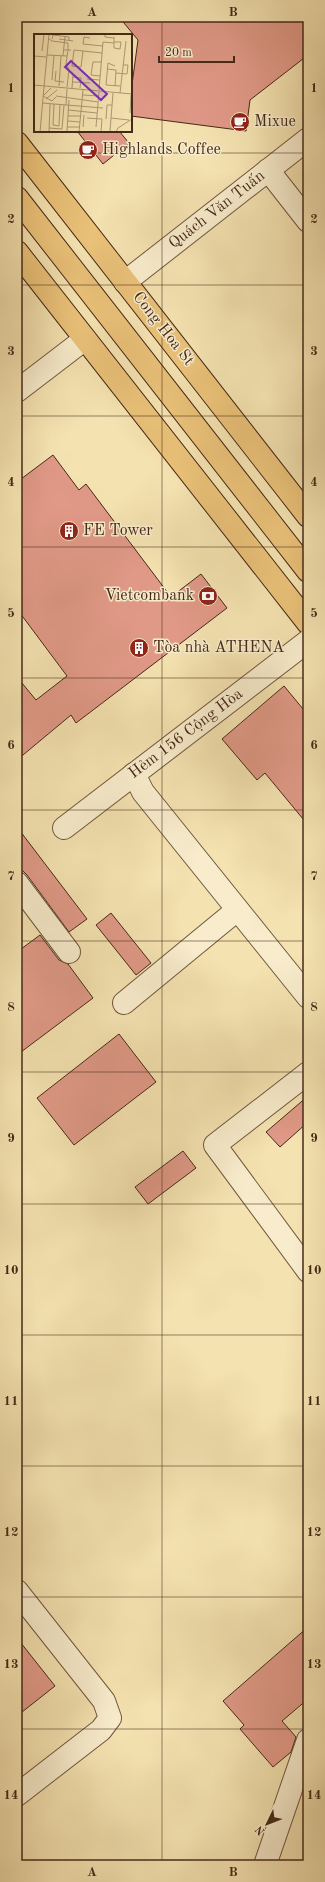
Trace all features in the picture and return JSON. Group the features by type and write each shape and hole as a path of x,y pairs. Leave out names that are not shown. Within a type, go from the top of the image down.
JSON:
{"main road":[{"name":"Cong Hoa St","path":"17,143 308,516"},
{"path":"17,198 308,570"},
{"path":"17,252 308,623"}],"street":[{"name":"Quách Văn Tuấn","path":"125,282 308,139"},
{"path":"268,170 308,221"},
{"path":"17,391 85,339"},
{"name":"Hẻm 156 Cộng Hòa","path":"64,828 308,641"},
{"path":"134,774 142,792 308,997"},
{"path":"17,883 69,952"},
{"path":"124,1003 237,910"},
{"path":"308,1073 215,1145 308,1271"},
{"path":"17,1591 104,1701 110,1718 101,1730 17,1795"},
{"path":"265,1865 308,1740"}],"building":[{"path":"119,17 308,17 308,55 250,100 246,131 132,116 132,85 138,40"},
{"path":"78,132 120,132 129,143 103,164"},
{"path":"53,455 79,490 86,484 171,597 201,574 227,608 76,723 71,715 17,760 17,677 36,700 67,676 17,609 17,482"},
{"path":"284,686 308,715 308,825 265,773 257,780 222,739"},
{"path":"17,827 87,919 69,932 27,875 17,865"},
{"path":"111,913 151,963 136,975 96,925"},
{"path":"40,935 59,960 68,964 93,998 17,1055 17,952"},
{"path":"119,1034 156,1082 74,1145 37,1098"},
{"path":"308,1096 308,1122 280,1147 266,1132"},
{"path":"183,1151 196,1168 148,1204 135,1187"},
{"path":"308,1627 308,1699 282,1721 296,1737 291,1752 273,1767 240,1729 244,1725 223,1701"},
{"path":"17,1638 55,1686 17,1716"}],"place":[{"name":"Mixue","path":"240,122"},
{"name":"Highlands Coffee","path":"88,150"},
{"name":"FE Tower","path":"69,531"},
{"name":"Vietcombank","path":"208,596"},
{"name":"Tòa nhà ATHENA","path":"139,648"}]}
